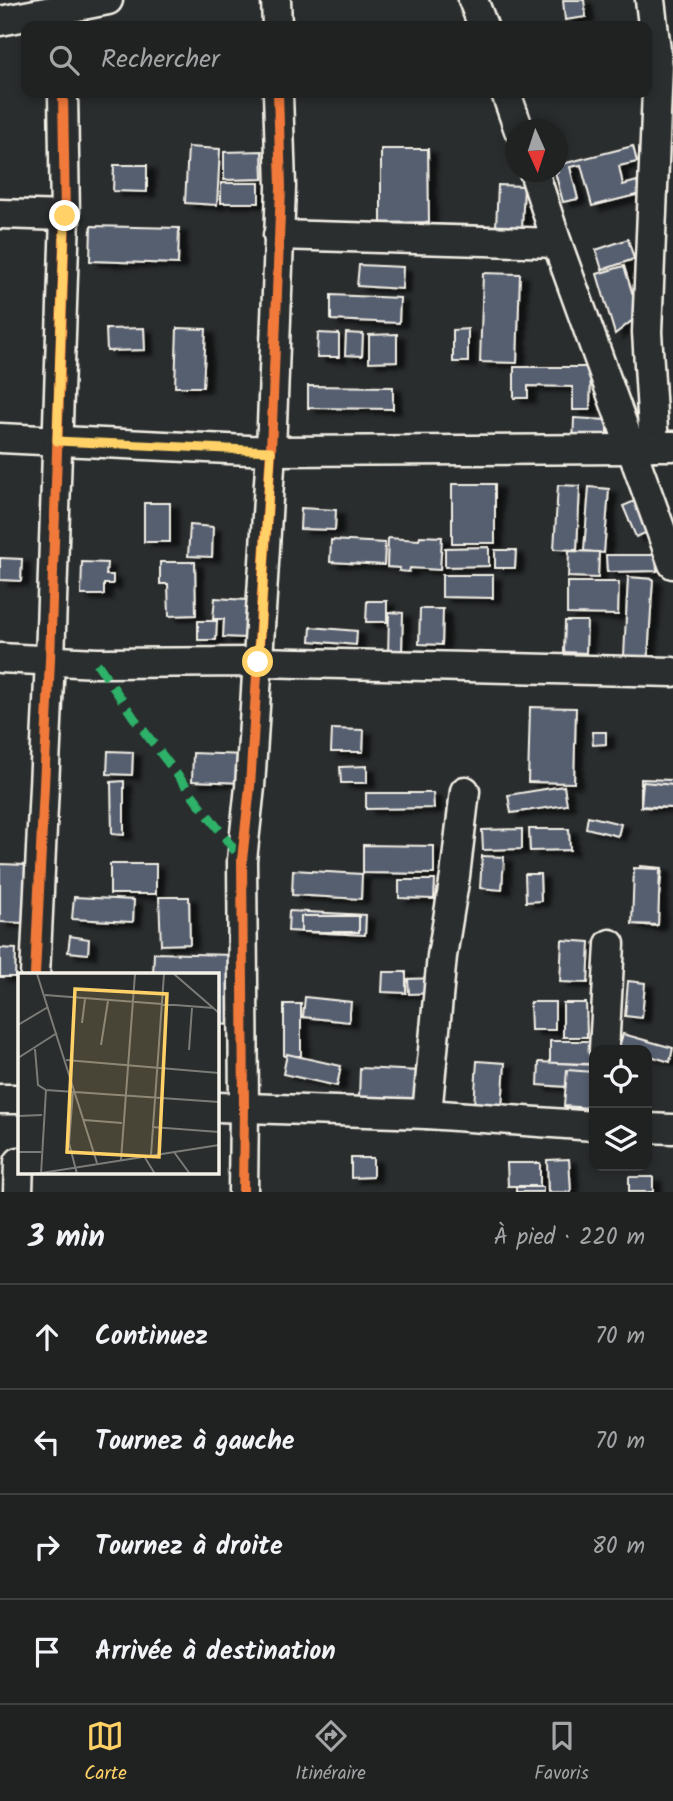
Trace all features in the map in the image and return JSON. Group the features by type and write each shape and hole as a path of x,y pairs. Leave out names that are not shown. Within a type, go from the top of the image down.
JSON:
{"street":[{"path":"0,21 61,18 106,0"},
{"path":"276,0 277,21"},
{"path":"473,0 480,21"},
{"path":"650,0 658,67 647,332 653,447 673,564"},
{"path":"35,973 50,660 65,216 63,98"},
{"path":"243,1192 231,1107 242,860 250,787 271,451 281,187 278,98"},
{"path":"508,98 515,119"},
{"path":"537,182 557,243 653,447"},
{"path":"0,214 65,216"},
{"path":"278,235 557,243"},
{"path":"0,438 271,451 653,447"},
{"path":"0,658 97,663 258,662 673,672"},
{"path":"427,1114 442,956 465,791"},
{"path":"604,1045 610,944"},
{"path":"0,1099 18,1099"},
{"path":"231,1107 427,1114 589,1126"},
{"path":"652,1128 673,1129"},
{"path":"18,1192 19,1174"}],"building":[{"path":"563,0 584,0 586,17 565,20"},
{"path":"633,146 637,162 619,166 623,185 637,181 640,194 592,206 581,165 570,167 578,199 563,202 558,182 568,182 568,162"},
{"path":"188,147 220,149 217,205 185,203"},
{"path":"381,149 428,149 429,222 381,223"},
{"path":"262,151 263,179 224,180 224,152"},
{"path":"114,165 147,165 147,192 113,191"},
{"path":"221,183 259,183 259,203 221,203"},
{"path":"498,185 524,186 522,228 496,227"},
{"path":"91,226 179,228 178,264 90,261"},
{"path":"628,239 634,259 602,270 596,250"},
{"path":"359,265 403,267 402,289 357,286"},
{"path":"624,266 639,315 615,334 597,274"},
{"path":"483,273 520,274 517,363 480,362"},
{"path":"331,295 400,298 399,323 331,320"},
{"path":"144,328 145,350 107,351 106,329"},
{"path":"177,328 206,329 203,387 175,387"},
{"path":"468,329 468,362 453,362 453,330"},
{"path":"318,333 339,334 339,357 317,357"},
{"path":"346,333 363,334 362,356 345,355"},
{"path":"397,334 397,361 369,362 369,335"},
{"path":"514,367 591,367 590,410 573,410 573,387 528,386 528,398 514,398"},
{"path":"308,386 393,387 393,409 308,408"},
{"path":"574,418 607,420 607,436 587,435 587,446 573,445"},
{"path":"452,484 495,484 495,543 452,543"},
{"path":"558,485 580,486 577,550 554,549"},
{"path":"589,487 609,489 604,553 584,551"},
{"path":"644,497 657,528 636,537 623,506"},
{"path":"144,503 170,503 170,542 144,542"},
{"path":"301,508 336,510 335,530 300,529"},
{"path":"190,525 213,527 212,557 188,556"},
{"path":"420,536 442,537 440,570 410,568 409,572 387,567 388,538 419,540"},
{"path":"331,540 385,543 384,565 330,562"},
{"path":"489,547 489,566 445,567 445,548"},
{"path":"495,550 516,550 515,568 495,568"},
{"path":"569,551 599,552 598,578 568,577"},
{"path":"606,555 656,555 657,571 607,572"},
{"path":"0,558 22,559 21,581 0,580"},
{"path":"82,562 107,563 106,575 113,575 113,584 104,584 104,595 81,595"},
{"path":"160,562 195,562 196,615 169,616 168,584 160,584"},
{"path":"442,575 493,575 493,598 442,597"},
{"path":"628,577 653,579 648,657 624,656"},
{"path":"567,582 619,582 618,615 567,614"},
{"path":"215,598 247,600 245,638 223,637 224,619 213,619"},
{"path":"367,601 387,601 387,622 366,622"},
{"path":"420,609 443,609 442,645 419,644"},
{"path":"389,612 403,613 402,650 388,657"},
{"path":"198,621 217,621 216,640 198,640"},
{"path":"565,621 587,621 586,653 564,652"},
{"path":"311,627 357,631 356,645 310,641"},
{"path":"530,707 576,708 574,783 528,782"},
{"path":"332,729 364,730 363,752 331,752"},
{"path":"592,732 606,732 606,744 593,745"},
{"path":"108,751 133,752 132,775 107,774"},
{"path":"193,753 246,755 245,783 192,781"},
{"path":"367,766 367,783 341,783 340,767"},
{"path":"641,779 673,780 673,808 641,807"},
{"path":"124,781 124,835 112,834 111,782"},
{"path":"643,782 673,785 673,808 641,806"},
{"path":"564,786 567,805 511,813 508,795"},
{"path":"366,793 433,793 434,808 366,809"},
{"path":"588,816 621,824 618,836 586,828"},
{"path":"522,829 522,849 483,850 482,830"},
{"path":"529,829 569,829 570,850 530,851"},
{"path":"363,845 434,846 434,874 363,873"},
{"path":"482,856 504,857 502,890 480,888"},
{"path":"0,864 26,865 23,923 0,922"},
{"path":"110,864 156,864 156,894 110,894"},
{"path":"640,866 662,868 656,926 634,924"},
{"path":"634,868 660,869 658,925 632,924"},
{"path":"293,870 362,874 361,899 292,895"},
{"path":"525,874 540,874 541,901 526,902"},
{"path":"399,880 435,880 434,899 399,898"},
{"path":"74,897 134,900 133,922 72,919"},
{"path":"159,897 189,897 190,944 161,945"},
{"path":"289,911 366,915 365,935 288,931"},
{"path":"301,916 359,916 359,932 301,932"},
{"path":"70,936 89,939 88,954 68,952"},
{"path":"562,940 590,942 588,983 560,982"},
{"path":"0,948 16,949 15,977 0,977"},
{"path":"154,953 233,955 231,1025 219,1024 219,973 153,973"},
{"path":"383,972 406,972 406,993 382,992"},
{"path":"434,978 435,993 409,994 408,979"},
{"path":"628,981 645,983 642,1018 625,1016"},
{"path":"305,997 351,1002 349,1022 303,1017"},
{"path":"530,1002 555,1002 555,1030 531,1030"},
{"path":"563,1003 586,1003 587,1037 563,1037"},
{"path":"284,1004 301,1004 301,1056 284,1056"},
{"path":"623,1034 673,1048 670,1062 652,1057 652,1045 620,1045"},
{"path":"550,1041 592,1041 592,1045 589,1045 589,1064 550,1063"},
{"path":"287,1054 341,1066 337,1086 283,1074"},
{"path":"477,1061 505,1063 502,1108 474,1106"},
{"path":"539,1062 589,1065 589,1110 566,1108 567,1087 538,1085"},
{"path":"360,1068 420,1071 419,1101 359,1098"},
{"path":"567,1070 589,1072 589,1108 564,1106"},
{"path":"351,1158 373,1158 373,1177 351,1178"},
{"path":"569,1159 571,1192 548,1192 547,1160"},
{"path":"507,1163 540,1163 540,1186 508,1186"},
{"path":"629,1177 653,1177 653,1192 629,1192"},
{"path":"516,1187 543,1187 543,1192 516,1192"}],"marked path":[{"path":"97,663 134,718 242,860"}],"cycle path":[{"path":"35,973 50,660 65,216 63,98"},
{"path":"243,1192 242,860 250,787 271,451 281,187 278,98"}],"route":[{"path":"65,216 57,441 271,451 258,662"}]}
